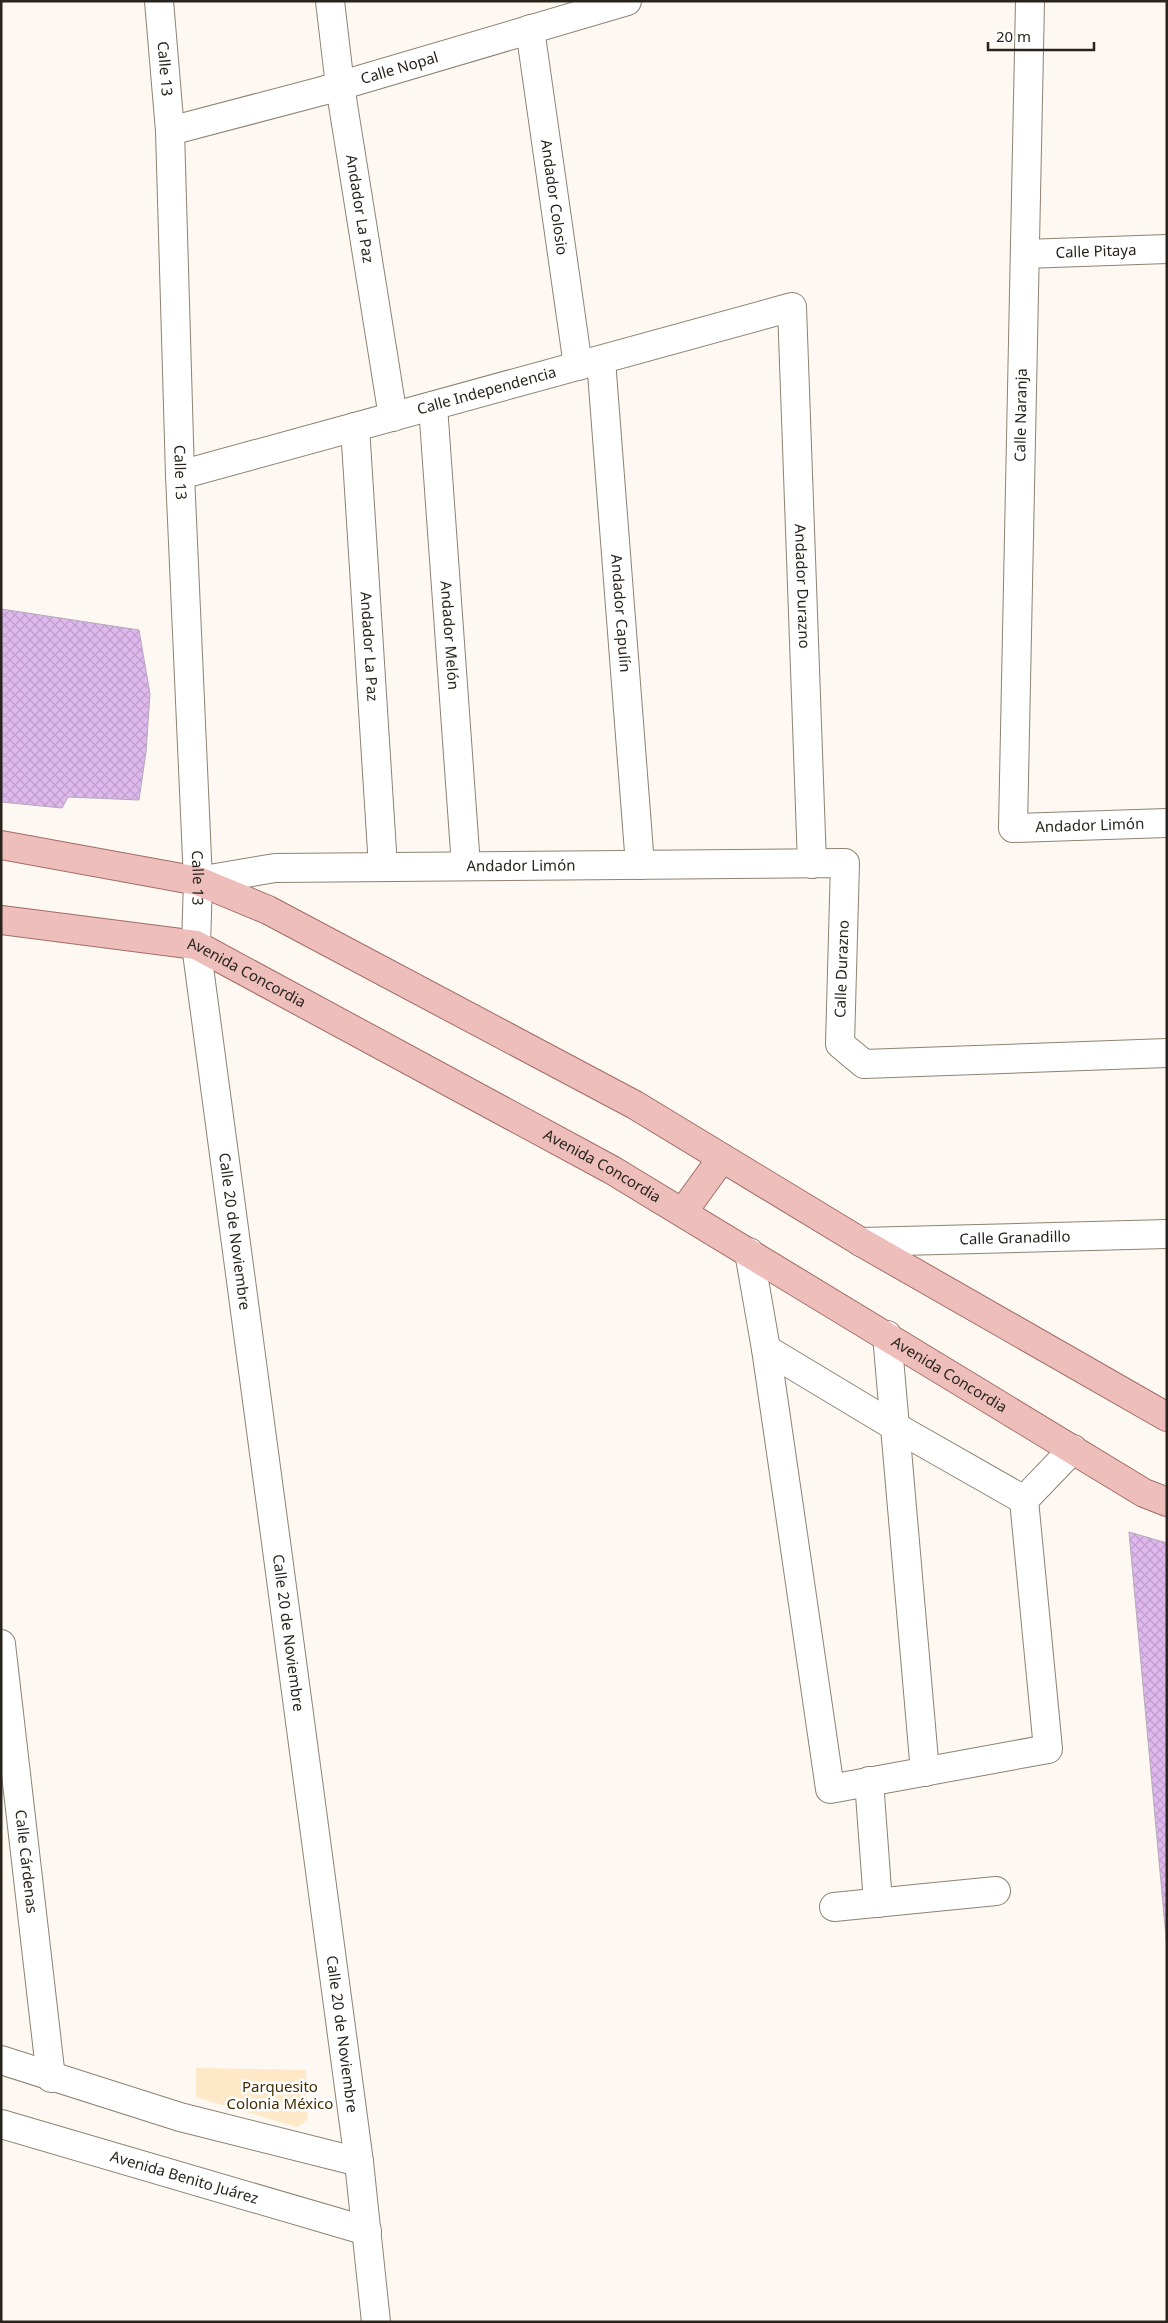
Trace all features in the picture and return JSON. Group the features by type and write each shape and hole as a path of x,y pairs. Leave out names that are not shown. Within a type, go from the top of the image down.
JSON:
{"main road":[{"path":"1,845 198,881 286,919 635,1106 862,1242 1167,1417"},
{"name":"Avenida Concordia","path":"1,920 196,945 612,1170 887,1335 1144,1493 1167,1502"},
{"path":"683,1212 722,1158"}],"street":[{"name":"Calle 13","path":"159,1 170,131 180,475 198,881 196,945"},
{"name":"Andador La Paz","path":"330,1 340,86 393,417"},
{"name":"Calle Nopal","path":"170,131 340,86 627,1"},
{"name":"Calle Naranja","path":"1013,828 1030,1"},
{"name":"Andador Colosio","path":"530,29 590,363"},
{"name":"Calle Pitaya","path":"1025,254 1167,249"},
{"name":"Calle Independencia","path":"180,475 792,307"},
{"name":"Andador Durazno","path":"792,307 812,864"},
{"name":"Andador Capulín","path":"590,363 640,865"},
{"name":"Andador Melón","path":"434,406 466,866"},
{"name":"Andador La Paz","path":"354,427 383,867"},
{"name":"Andador Limón","path":"1013,828 1167,823"},
{"name":"Andador Limón","path":"198,881 275,868 845,863"},
{"name":"Calle Durazno","path":"845,863 840,1044 864,1064 1167,1053"},
{"name":"Calle 20 de Noviembre","path":"196,945 359,2162 376,2322"},
{"name":"Calle Granadillo","path":"862,1242 1167,1234"},
{"path":"749,1252 766,1348 830,1789 1048,1749 1024,1500 1073,1449"},
{"path":"887,1335 924,1772"},
{"path":"766,1348 894,1426 1024,1500"},
{"name":"Calle Cárdenas","path":"1,1644 51,2078"},
{"path":"869,1781 878,1903"},
{"path":"834,1907 996,1891"},
{"path":"1,2060 51,2078 180,2117 359,2162"},
{"name":"Avenida Benito Juárez","path":"1,2124 367,2231"}],"green space":[{"name":"Parquesito Colonia México","path":"196,2068 306,2070 307,2120 297,2127 196,2097"}],"building":[{"path":"1,609 139,630 150,694 146,752 139,800 68,797 62,808 1,802"},
{"path":"1129,1532 1167,1543 1167,1948"}]}
